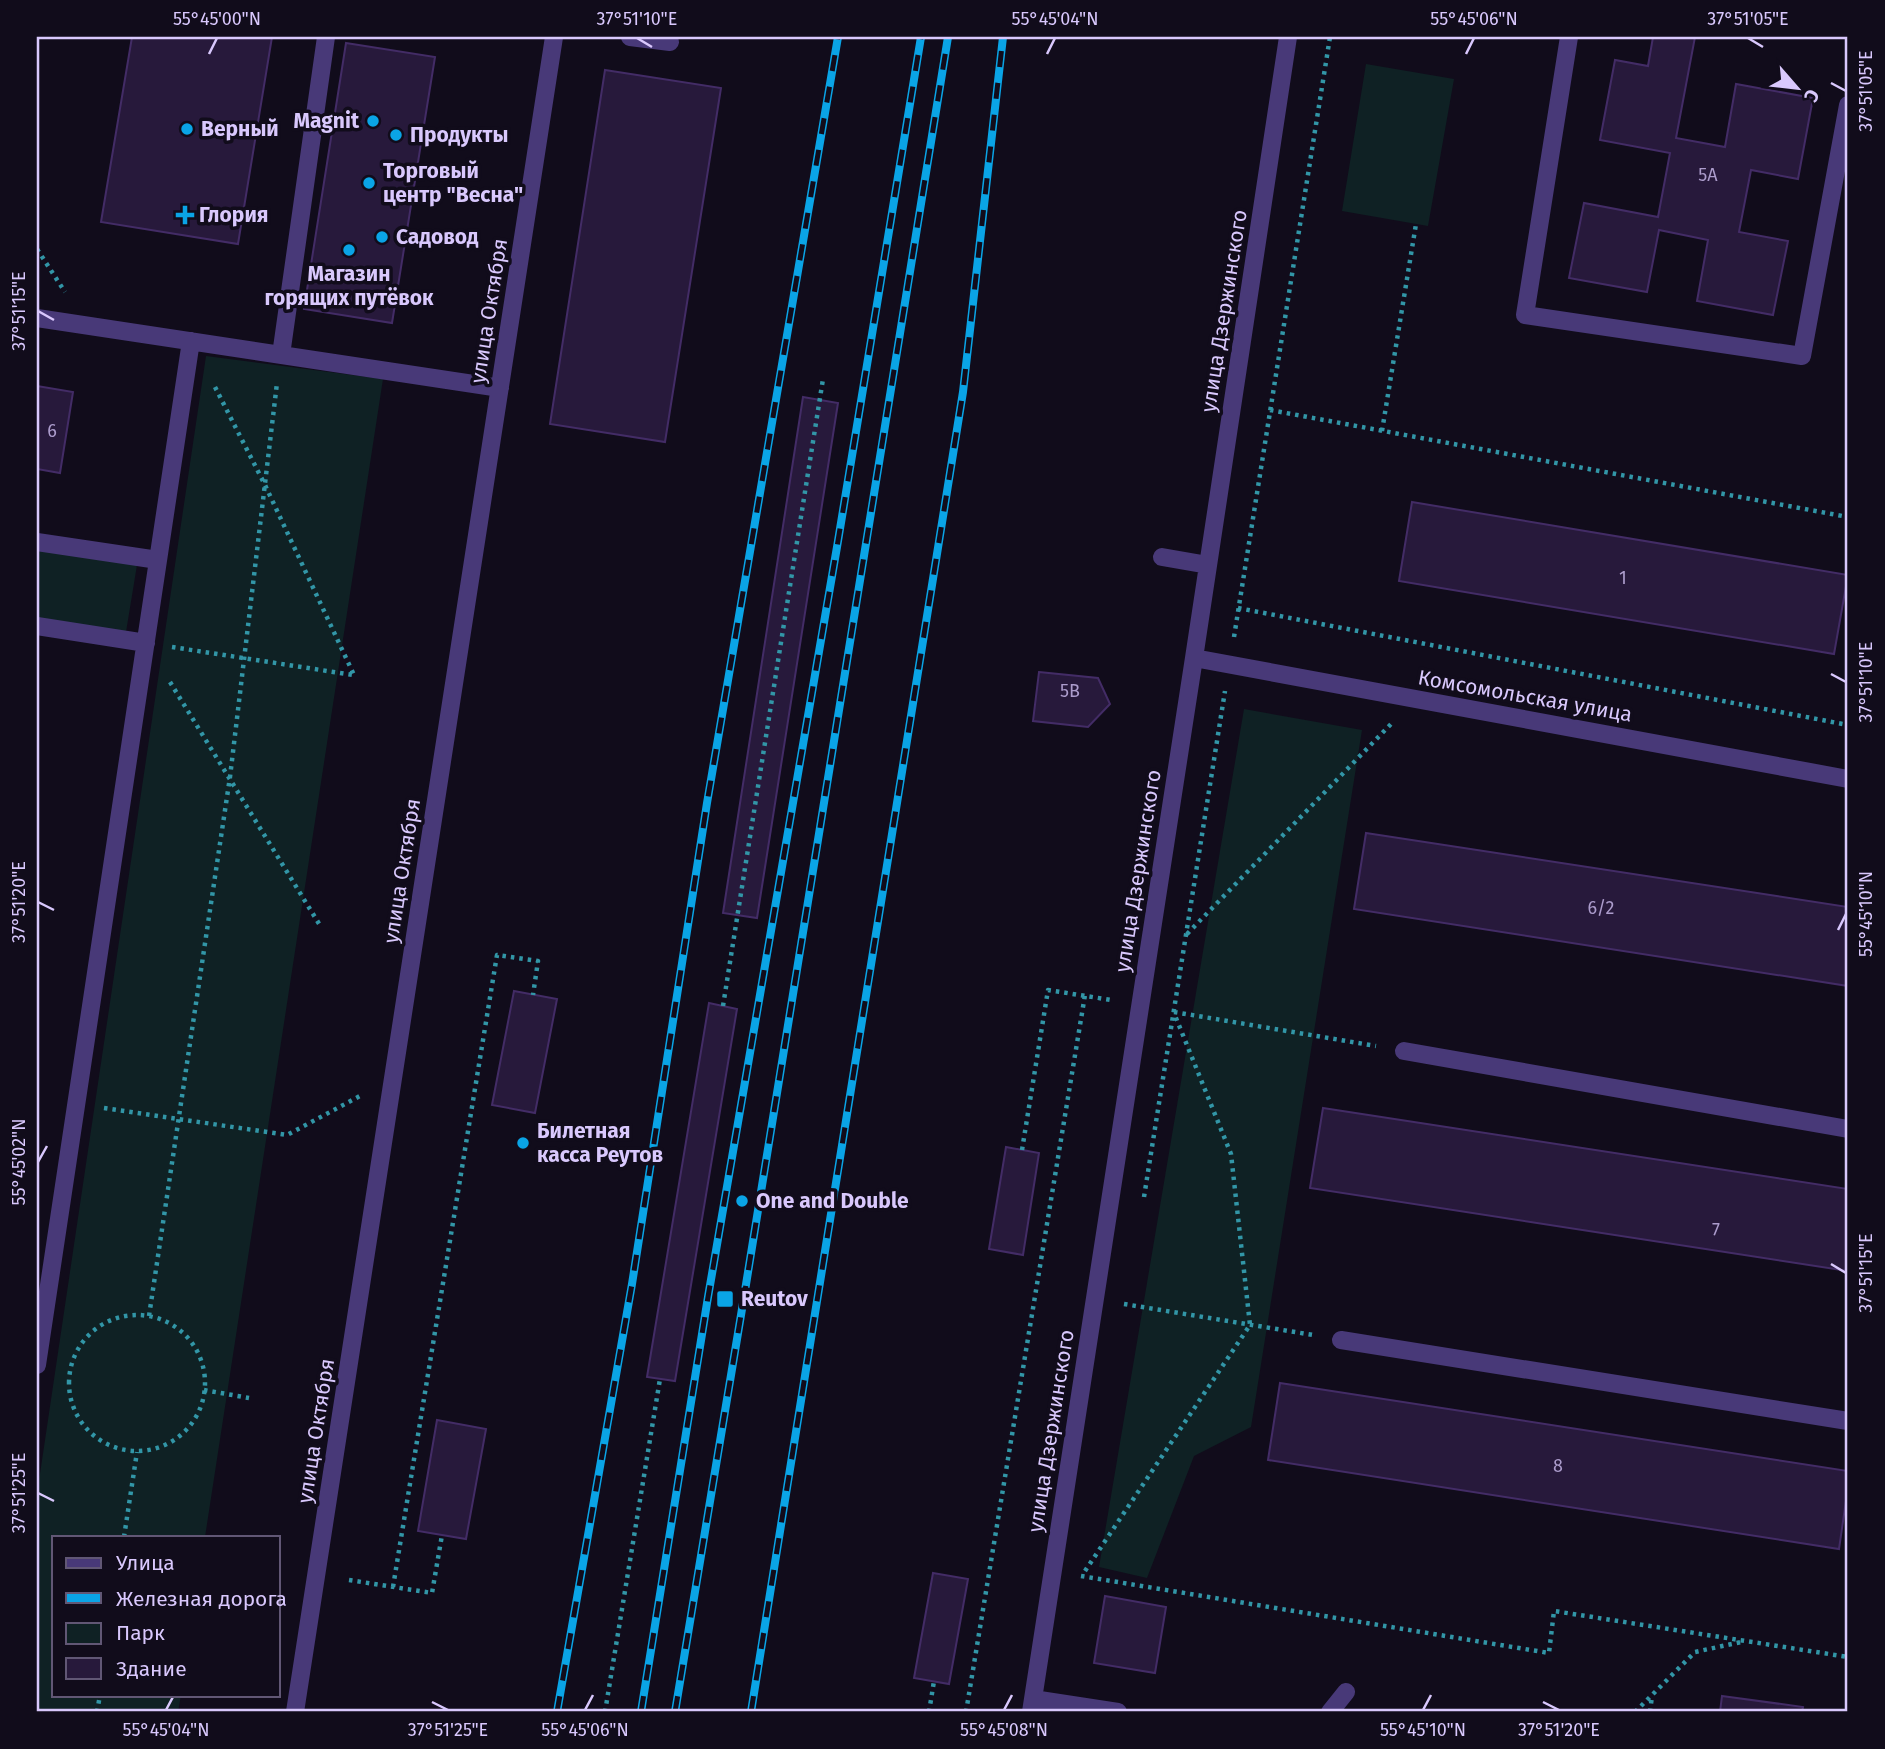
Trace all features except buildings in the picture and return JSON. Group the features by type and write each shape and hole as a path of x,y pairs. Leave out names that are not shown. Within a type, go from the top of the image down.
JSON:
{"street":[{"path":"281,355 326,37"},
{"name":"улица Октября","path":"295,1712 554,37"},
{"path":"630,37 670,42"},
{"name":"улица Дзержинского","path":"1032,1705 1288,37"},
{"path":"1569,37 1525,315 1802,356 1848,105"},
{"path":"37,318 500,388"},
{"path":"37,1365 191,341"},
{"path":"37,542 158,561"},
{"path":"1162,557 1208,565"},
{"path":"37,626 146,643"},
{"name":"Комсомольская улица","path":"1194,659 1848,779"},
{"path":"1404,1051 1848,1129"},
{"path":"1341,1340 1848,1421"},
{"path":"1330,1712 1346,1692"},
{"path":"1032,1705 1118,1712"}],"path":[{"path":"1082,1576 1250,1325 1231,1154 1174,1012 1329,37"},
{"path":"1382,431 1416,224"},
{"path":"37,248 86,325"},
{"path":"149,1316 230,777 281,355"},
{"path":"723,1006 823,379"},
{"path":"146,643 354,675 265,485 212,382"},
{"path":"1270,410 1848,517"},
{"path":"1238,608 1848,725"},
{"path":"146,643 321,927"},
{"path":"1186,934 1398,717"},
{"path":"393,1587 497,955 538,961 533,995"},
{"path":"967,1712 1085,995 1048,990 1022,1150"},
{"path":"1174,1012 1404,1051"},
{"path":"76,1104 287,1135 363,1094"},
{"path":"1095,1299 1341,1340"},
{"path":"126,1316 149,1316 170,1323 187,1337 200,1356 205,1378 203,1400 194,1421 179,1437 159,1448 137,1451 115,1448 95,1437 79,1420 71,1400 69,1377 75,1356 87,1336 105,1323 126,1316"},
{"path":"605,1712 660,1379"},
{"path":"204,1390 249,1398"},
{"path":"124,1536 137,1451"},
{"path":"349,1580 432,1593 442,1535"},
{"path":"1052,1571 1549,1653 1554,1611 1848,1657"},
{"path":"1635,1712 1696,1652 1745,1641"},
{"path":"934,1681 929,1712 937,1712"},
{"path":"1650,1712 1652,1695"}],"green space":[{"path":"1366,64 1454,79 1428,226 1342,211"},
{"path":"206,356 383,379 205,1536 52,1536 52,1696 181,1696 178,1712 37,1712 37,1494"},
{"path":"37,550 137,565 126,632 37,618"},
{"path":"1244,709 1362,730 1251,1427 1194,1456 1147,1578 1099,1567"}],"railway":[{"path":"557,1712 632,1284 707,803 838,37"},
{"path":"641,1712 708,1297 837,547 921,37"},
{"path":"675,1712 948,37"},
{"path":"751,1712 963,392 1003,37"}],"place":[{"name":"Magnit","path":"373,121"},
{"name":"Верный","path":"187,129"},
{"name":"Продукты","path":"396,135"},
{"name":"Торговый центр \"Весна\"","path":"369,183"},
{"name":"Глория","path":"185,215"},
{"name":"Садовод","path":"382,237"},
{"name":"Магазин горящих путёвок","path":"349,250"},
{"name":"Билетная касса Реутов","path":"523,1143"},
{"name":"One and Double","path":"742,1201"},
{"name":"Reutov","path":"725,1299"}]}
